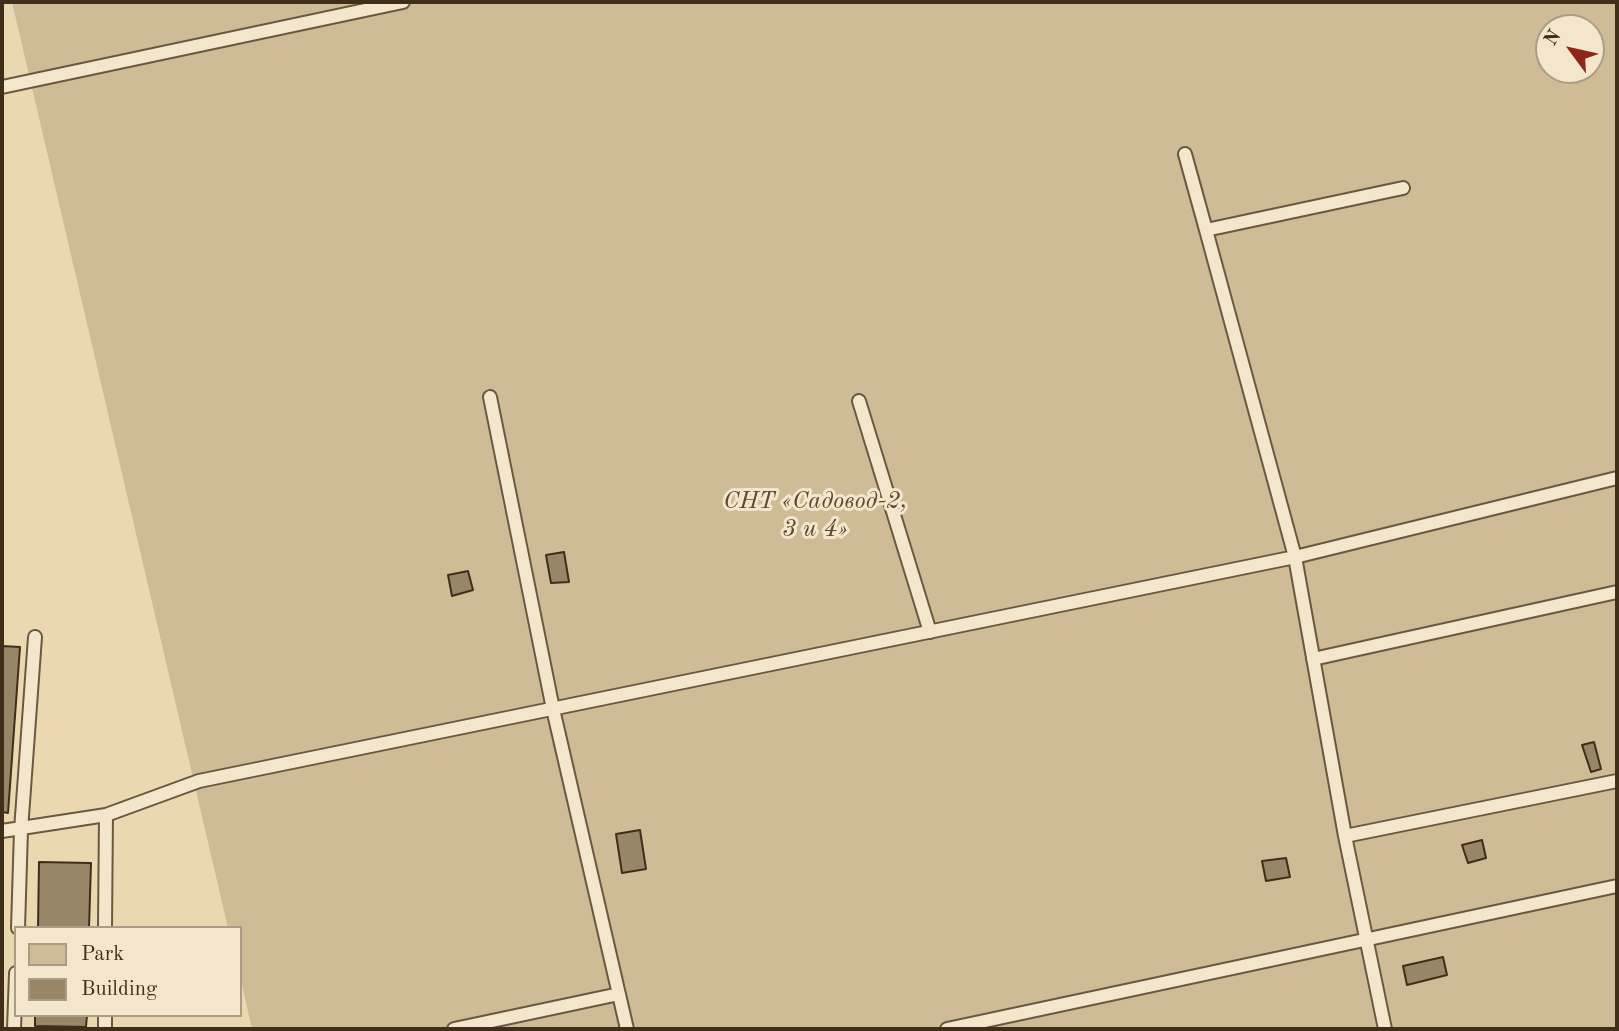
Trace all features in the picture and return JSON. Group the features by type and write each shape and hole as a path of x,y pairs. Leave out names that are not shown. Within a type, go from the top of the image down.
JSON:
{"lane":[{"path":"2,87 403,2"},
{"path":"1185,154 1296,557 1345,836 1385,1029"},
{"path":"1206,230 1403,188"},
{"path":"489,397 552,709 627,1029"},
{"path":"859,401 930,632"},
{"path":"2,831 106,816 199,781 1296,557 1617,478"},
{"path":"1314,659 1617,592"},
{"path":"18,926 21,830 35,637"},
{"path":"1345,836 1617,781"},
{"path":"105,926 106,816"},
{"path":"947,1029 1617,886"},
{"path":"454,1029 619,994"}],"green space":[{"name":"СНТ «Садовод-2, 3 и 4»","path":"12,2 1617,2 1617,1029 252,1029 242,985 242,926 228,926"}],"building":[{"path":"564,552 569,582 551,583 546,555"},
{"path":"468,571 473,590 452,596 448,575"},
{"path":"2,646 20,647 8,813 2,812"},
{"path":"1594,742 1601,769 1591,772 1582,745"},
{"path":"640,830 646,869 622,873 616,834"},
{"path":"1482,840 1486,858 1468,863 1462,845"},
{"path":"1286,858 1290,877 1266,881 1262,861"},
{"path":"39,862 91,863 89,926 38,926"},
{"path":"1443,957 1447,975 1407,985 1403,966"},
{"path":"35,1017 87,1017 86,1027 35,1026"}]}
